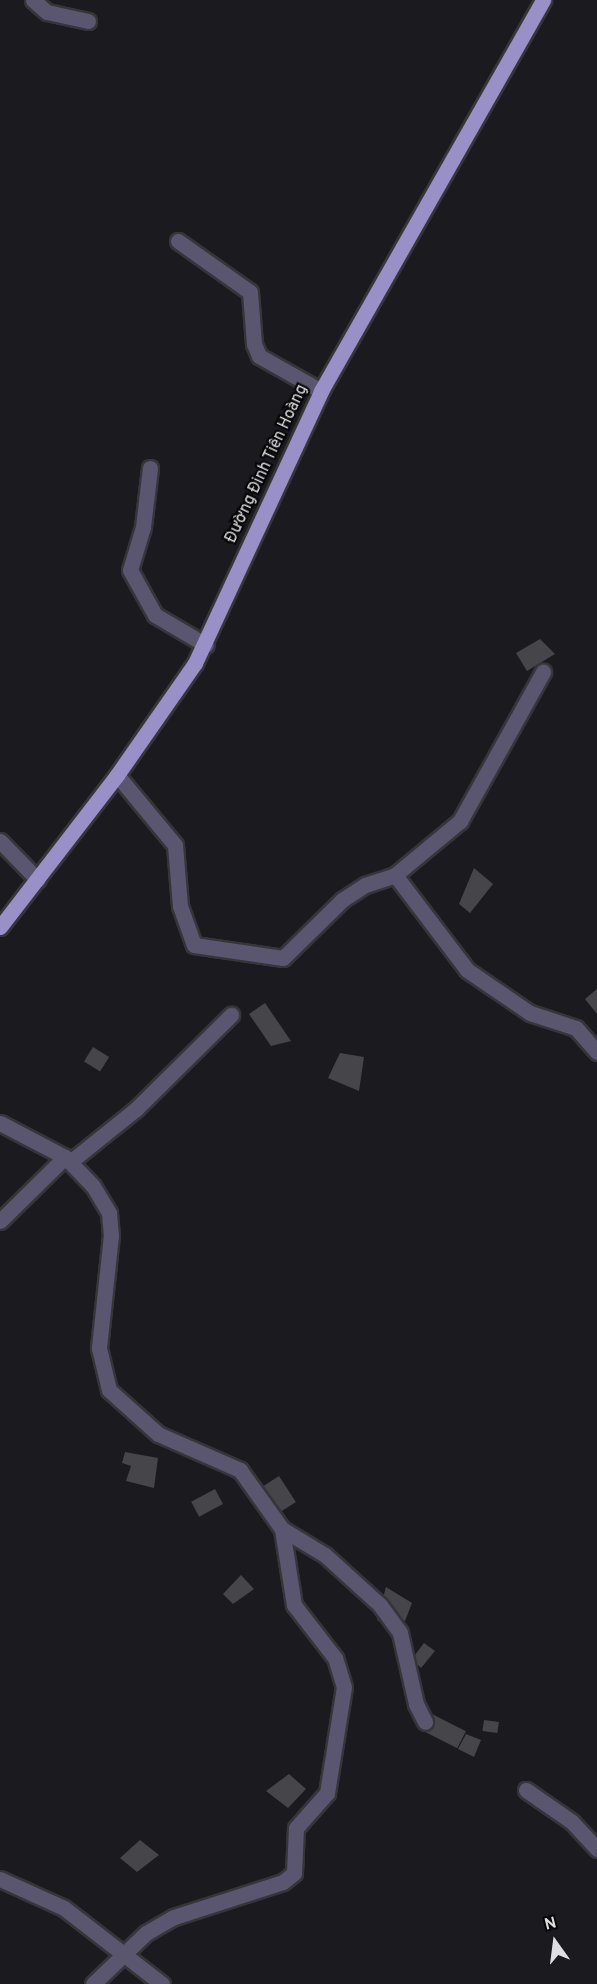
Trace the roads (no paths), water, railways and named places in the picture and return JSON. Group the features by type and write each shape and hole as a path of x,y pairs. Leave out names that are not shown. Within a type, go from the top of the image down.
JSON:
{"main road":[{"name":"Đường Đinh Tiên Hoàng","path":"0,927 117,775 206,645 321,391 543,0"}],"street":[{"path":"33,0 47,12 88,21"},
{"path":"178,241 250,292 254,344 260,356 321,391"},
{"path":"150,468 143,527 130,570 155,615 206,645"},
{"path":"117,775 175,845 180,906 188,937 205,950 283,958 342,900 365,885 395,875 460,821 543,672"},
{"path":"0,841 38,880"},
{"path":"395,875 467,970 530,1013 576,1028 597,1052"},
{"path":"0,1221 67,1160 136,1109 231,1015"},
{"path":"0,1123 67,1160 100,1196 110,1224 99,1323 100,1364 109,1390 152,1430 240,1470 282,1529 325,1555 392,1618 425,1722"},
{"path":"93,1984 124,1952 174,1917 291,1878 296,1828 327,1793 343,1713 343,1678 325,1643 294,1605 282,1529"},
{"path":"526,1790 572,1822 597,1849"},
{"path":"0,1880 63,1908 124,1952 162,1984"}]}
